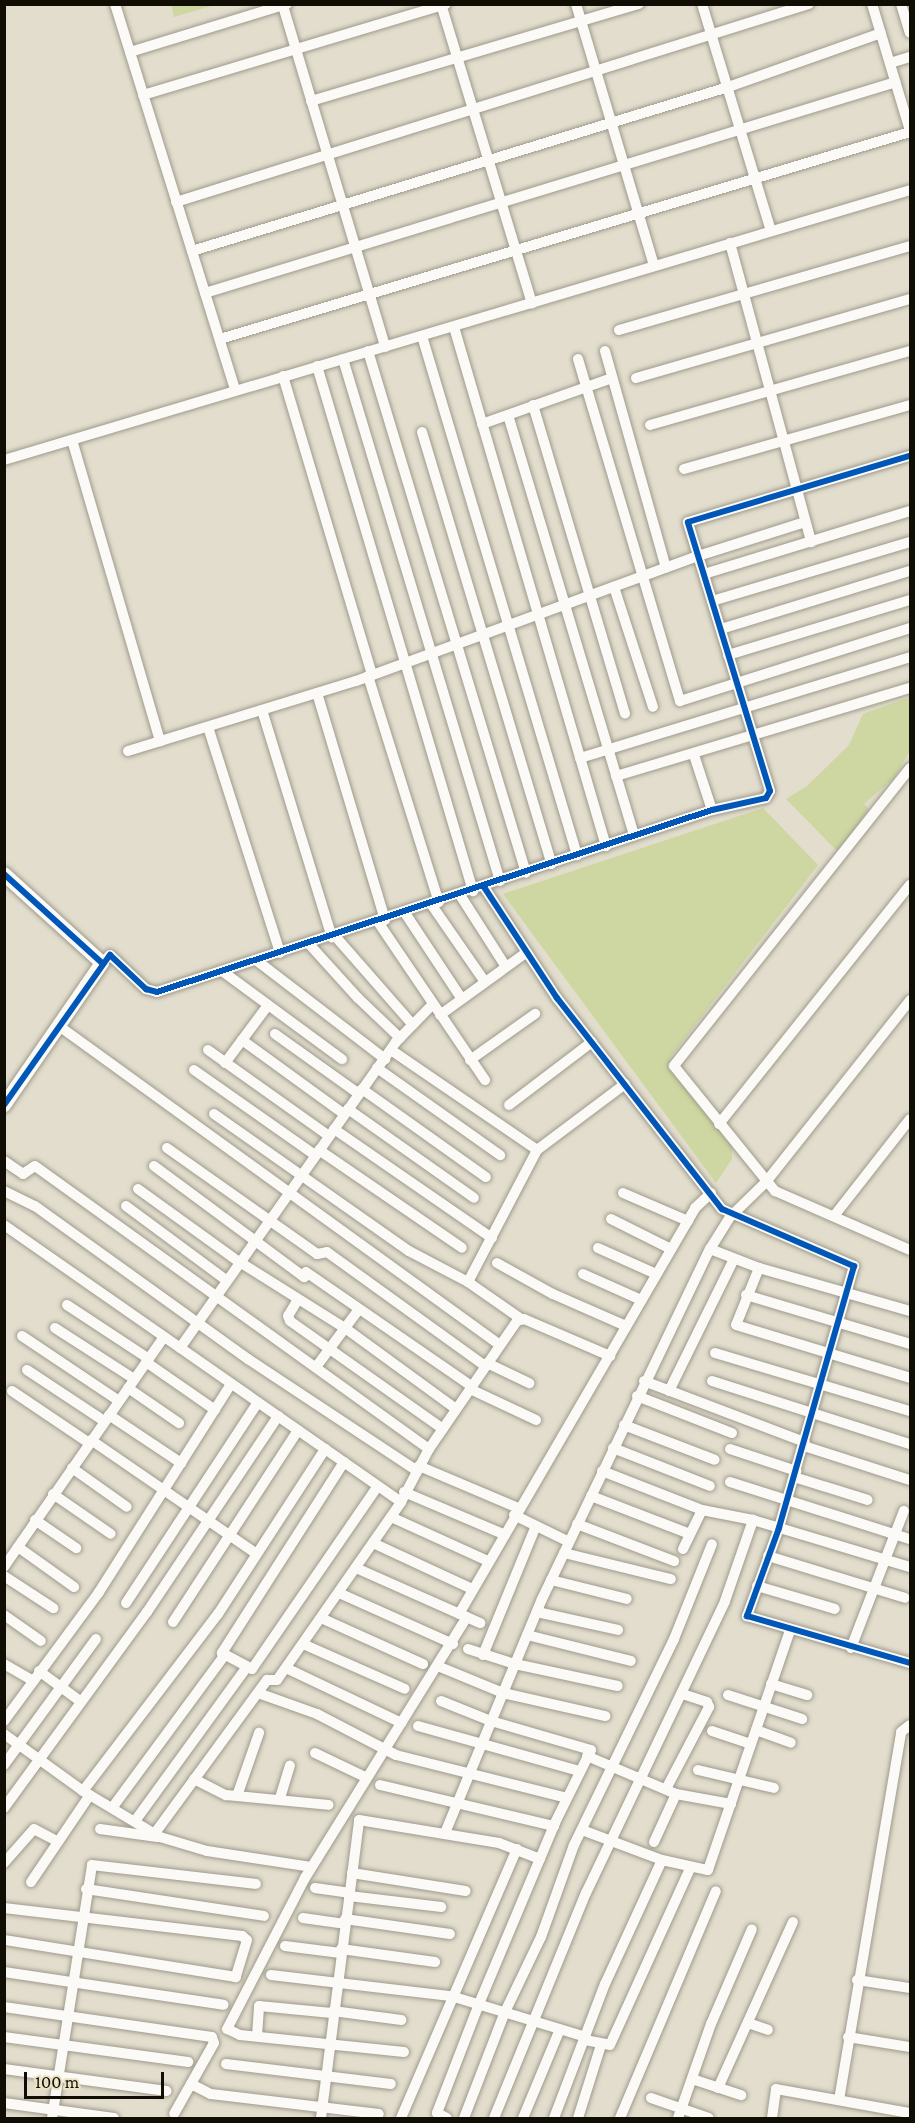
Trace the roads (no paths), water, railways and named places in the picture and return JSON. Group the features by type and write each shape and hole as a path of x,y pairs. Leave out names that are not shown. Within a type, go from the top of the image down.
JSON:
{"street":[{"path":"115,4 235,390"},
{"path":"576,4 654,266"},
{"path":"311,101 581,24 639,4"},
{"path":"702,4 771,231"},
{"path":"176,202 711,38 809,4"},
{"path":"220,339 910,131 872,4"},
{"path":"901,4 910,33"},
{"path":"130,52 285,5 296,50 385,347"},
{"path":"143,95 443,5 532,303"},
{"path":"192,250 728,87 881,33"},
{"path":"890,63 910,57"},
{"path":"205,293 741,130 897,86 910,86"},
{"path":"4,460 910,190"},
{"path":"730,243 811,542"},
{"path":"619,330 910,246"},
{"path":"636,378 910,299"},
{"path":"454,327 606,846"},
{"path":"422,336 577,855"},
{"path":"368,351 526,873"},
{"path":"605,351 666,568"},
{"path":"650,425 910,351"},
{"path":"343,359 500,881"},
{"path":"578,360 641,577 680,701 736,680 910,628"},
{"path":"317,366 404,664 478,889 592,1042 731,1216 854,1266 845,1292 814,1414 779,1528 748,1617 910,1664"},
{"path":"284,376 435,903 485,982"},
{"path":"482,424 612,378"},
{"path":"533,405 625,714"},
{"path":"684,469 910,405"},
{"path":"508,415 634,836"},
{"path":"422,432 552,864"},
{"path":"72,440 160,741"},
{"path":"4,1105 102,963 110,956 153,992 381,921 712,810 769,795 688,522 795,487 910,456"},
{"path":"704,574 910,511"},
{"path":"128,751 370,676 698,556 805,522"},
{"path":"712,602 910,542"},
{"path":"721,629 910,571"},
{"path":"614,587 653,708"},
{"path":"728,655 910,600"},
{"path":"580,758 910,657"},
{"path":"616,776 694,755 910,688"},
{"path":"317,693 381,921 432,1005 485,1080"},
{"path":"262,710 334,936 413,1025"},
{"path":"208,727 280,953"},
{"path":"694,755 712,810"},
{"path":"908,1245 775,1191 675,1072 675,1064 910,768"},
{"path":"4,874 102,963"},
{"path":"720,1124 910,885"},
{"path":"460,895 506,967"},
{"path":"405,913 462,999"},
{"path":"309,944 358,998 400,1038"},
{"path":"440,1015 527,952"},
{"path":"256,960 388,1054 537,1150"},
{"path":"222,971 342,1059"},
{"path":"445,1833 551,1580 644,1381 710,1249 731,1216 766,1182 910,1000"},
{"path":"225,1063 268,1005"},
{"path":"180,1348 238,1261 377,1068 400,1038 432,1005"},
{"path":"470,1060 535,1014"},
{"path":"58,1026 500,1345"},
{"path":"275,1034 486,1177"},
{"path":"242,1040 474,1198"},
{"path":"509,1106 592,1042"},
{"path":"208,1050 492,1238"},
{"path":"377,1068 500,1155"},
{"path":"194,1070 462,1248"},
{"path":"468,1282 537,1150 625,1084"},
{"path":"214,1114 409,1251 468,1282 521,1319 610,1356"},
{"path":"834,1216 910,1119"},
{"path":"167,1148 317,1254 327,1252 486,1364 529,1383"},
{"path":"4,1161 23,1174 35,1166 429,1449"},
{"path":"154,1167 304,1277 306,1272 470,1388 536,1420"},
{"path":"138,1189 238,1261 345,1328 456,1409"},
{"path":"4,1191 35,1206 197,1323 418,1468 516,1512 536,1526 569,1542"},
{"path":"623,1193 688,1221"},
{"path":"404,2052 329,2042 257,2036 227,2029 311,1867 385,1746 440,1667 453,1644 472,1589 503,1534 688,1221 711,1193"},
{"path":"126,1206 226,1280"},
{"path":"610,1220 671,1249"},
{"path":"4,1225 378,1486 503,1534"},
{"path":"598,1248 656,1274"},
{"path":"710,1249 759,1268 910,1311"},
{"path":"669,1391 734,1259"},
{"path":"497,1263 554,1294 626,1326"},
{"path":"759,1268 746,1295 736,1325 910,1378"},
{"path":"583,1274 641,1300"},
{"path":"746,1295 910,1344"},
{"path":"297,1300 288,1320 443,1429"},
{"path":"68,1305 215,1410"},
{"path":"316,1367 359,1309"},
{"path":"158,1835 194,1779 268,1679 277,1680 339,1593 391,1516 429,1449 486,1364 521,1319"},
{"path":"55,1328 179,1423"},
{"path":"22,1336 119,1401"},
{"path":"4,1567 164,1337"},
{"path":"716,1353 823,1382 910,1411"},
{"path":"27,1370 181,1463"},
{"path":"644,1381 804,1444 910,1480"},
{"path":"712,1381 910,1444"},
{"path":"4,1721 99,1592 231,1384"},
{"path":"12,1391 257,1554"},
{"path":"637,1396 732,1433"},
{"path":"126,1602 258,1402"},
{"path":"4,1808 209,1521 278,1416"},
{"path":"624,1425 715,1460"},
{"path":"173,1622 298,1430"},
{"path":"613,1448 710,1486"},
{"path":"31,1882 87,1793 188,1656 325,1449"},
{"path":"730,1449 868,1500"},
{"path":"344,1462 221,1651 225,1655 253,1669 378,1486"},
{"path":"72,1468 127,1507"},
{"path":"602,1472 702,1510 753,1520 910,1567"},
{"path":"730,1482 910,1539"},
{"path":"53,1494 111,1534"},
{"path":"591,1496 690,1534"},
{"path":"683,1549 702,1510"},
{"path":"851,1648 904,1511"},
{"path":"391,1516 488,1561"},
{"path":"35,1520 76,1548"},
{"path":"494,2118 533,2020 611,1843 725,1601 753,1520"},
{"path":"577,1524 674,1561"},
{"path":"483,1655 536,1526"},
{"path":"373,1543 472,1589"},
{"path":"264,1544 282,1557"},
{"path":"464,2118 505,2012 541,1937 582,1830 614,1768 674,1639 712,1544"},
{"path":"18,1547 74,1587"},
{"path":"564,1553 671,1579"},
{"path":"768,1556 905,1598"},
{"path":"356,1568 480,1623"},
{"path":"4,1576 53,1608"},
{"path":"551,1580 627,1599"},
{"path":"757,1586 835,1610"},
{"path":"339,1593 453,1644"},
{"path":"537,1612 618,1630"},
{"path":"4,1615 41,1641"},
{"path":"321,1618 423,1664"},
{"path":"582,1830 611,1843 690,1869 708,1870 790,1630"},
{"path":"527,1635 632,1661"},
{"path":"4,1765 96,1639"},
{"path":"303,1644 405,1689"},
{"path":"468,1649 515,1664 618,1686"},
{"path":"112,1808 225,1655"},
{"path":"4,1664 61,1687 80,1701"},
{"path":"135,1821 248,1667"},
{"path":"440,1667 503,1693 605,1716"},
{"path":"286,1668 402,1723"},
{"path":"771,1684 807,1695"},
{"path":"258,1693 317,1714 385,1746 396,1755 468,1776 567,1798"},
{"path":"654,1842 671,1792 709,1707 707,1702 683,1694"},
{"path":"728,1695 802,1719"},
{"path":"441,1701 491,1721 588,1748 591,1751 579,1771 554,1826 479,2004 437,2112 447,2118"},
{"path":"839,2100 857,1980 902,1732 910,1725"},
{"path":"417,1726 579,1771"},
{"path":"756,1730 791,1743"},
{"path":"712,1731 751,1744"},
{"path":"238,1793 259,1733"},
{"path":"4,1734 87,1793 158,1835"},
{"path":"315,1753 365,1778"},
{"path":"587,1756 671,1792 730,1804"},
{"path":"279,1798 291,1766"},
{"path":"698,1770 774,1788"},
{"path":"194,1779 219,1793 238,1793 329,1805"},
{"path":"380,1785 554,1826"},
{"path":"322,2113 337,1981 361,1819 445,1833 516,1849 540,1859"},
{"path":"4,1863 34,1829 58,1842"},
{"path":"100,1829 158,1835 207,1851 311,1867"},
{"path":"401,2118 451,1996 516,1849"},
{"path":"554,2118 605,1984 662,1860"},
{"path":"52,2114 90,1867 95,1863 256,1884"},
{"path":"271,1975 451,1996 533,2020 601,2045 610,2045 690,1869"},
{"path":"352,1873 466,1891"},
{"path":"315,1888 441,1908"},
{"path":"86,1889 264,1916"},
{"path":"620,2118 716,1891"},
{"path":"4,1908 82,1920 242,1936 247,1940 236,1977 4,1940"},
{"path":"303,1918 450,1934"},
{"path":"718,2088 793,1922"},
{"path":"679,2114 711,2024 752,1929"},
{"path":"285,1946 435,1962"},
{"path":"4,1972 224,2005"},
{"path":"857,1980 910,1988"},
{"path":"257,2036 259,2006 401,2020"},
{"path":"4,2007 212,2037 214,2043 174,2114"},
{"path":"748,2023 768,2030"},
{"path":"522,2118 560,2029"},
{"path":"4,2037 188,2062"},
{"path":"849,2037 910,2047"},
{"path":"578,2118 601,2045"},
{"path":"226,2064 391,2084"},
{"path":"4,2069 167,2091"},
{"path":"692,2079 741,2095"},
{"path":"191,2084 211,2094 322,2113 379,2114"},
{"path":"772,2118 776,2089 910,2113"},
{"path":"651,2098 679,2114 709,2118"},
{"path":"4,2103 52,2114 114,2118"}]}
